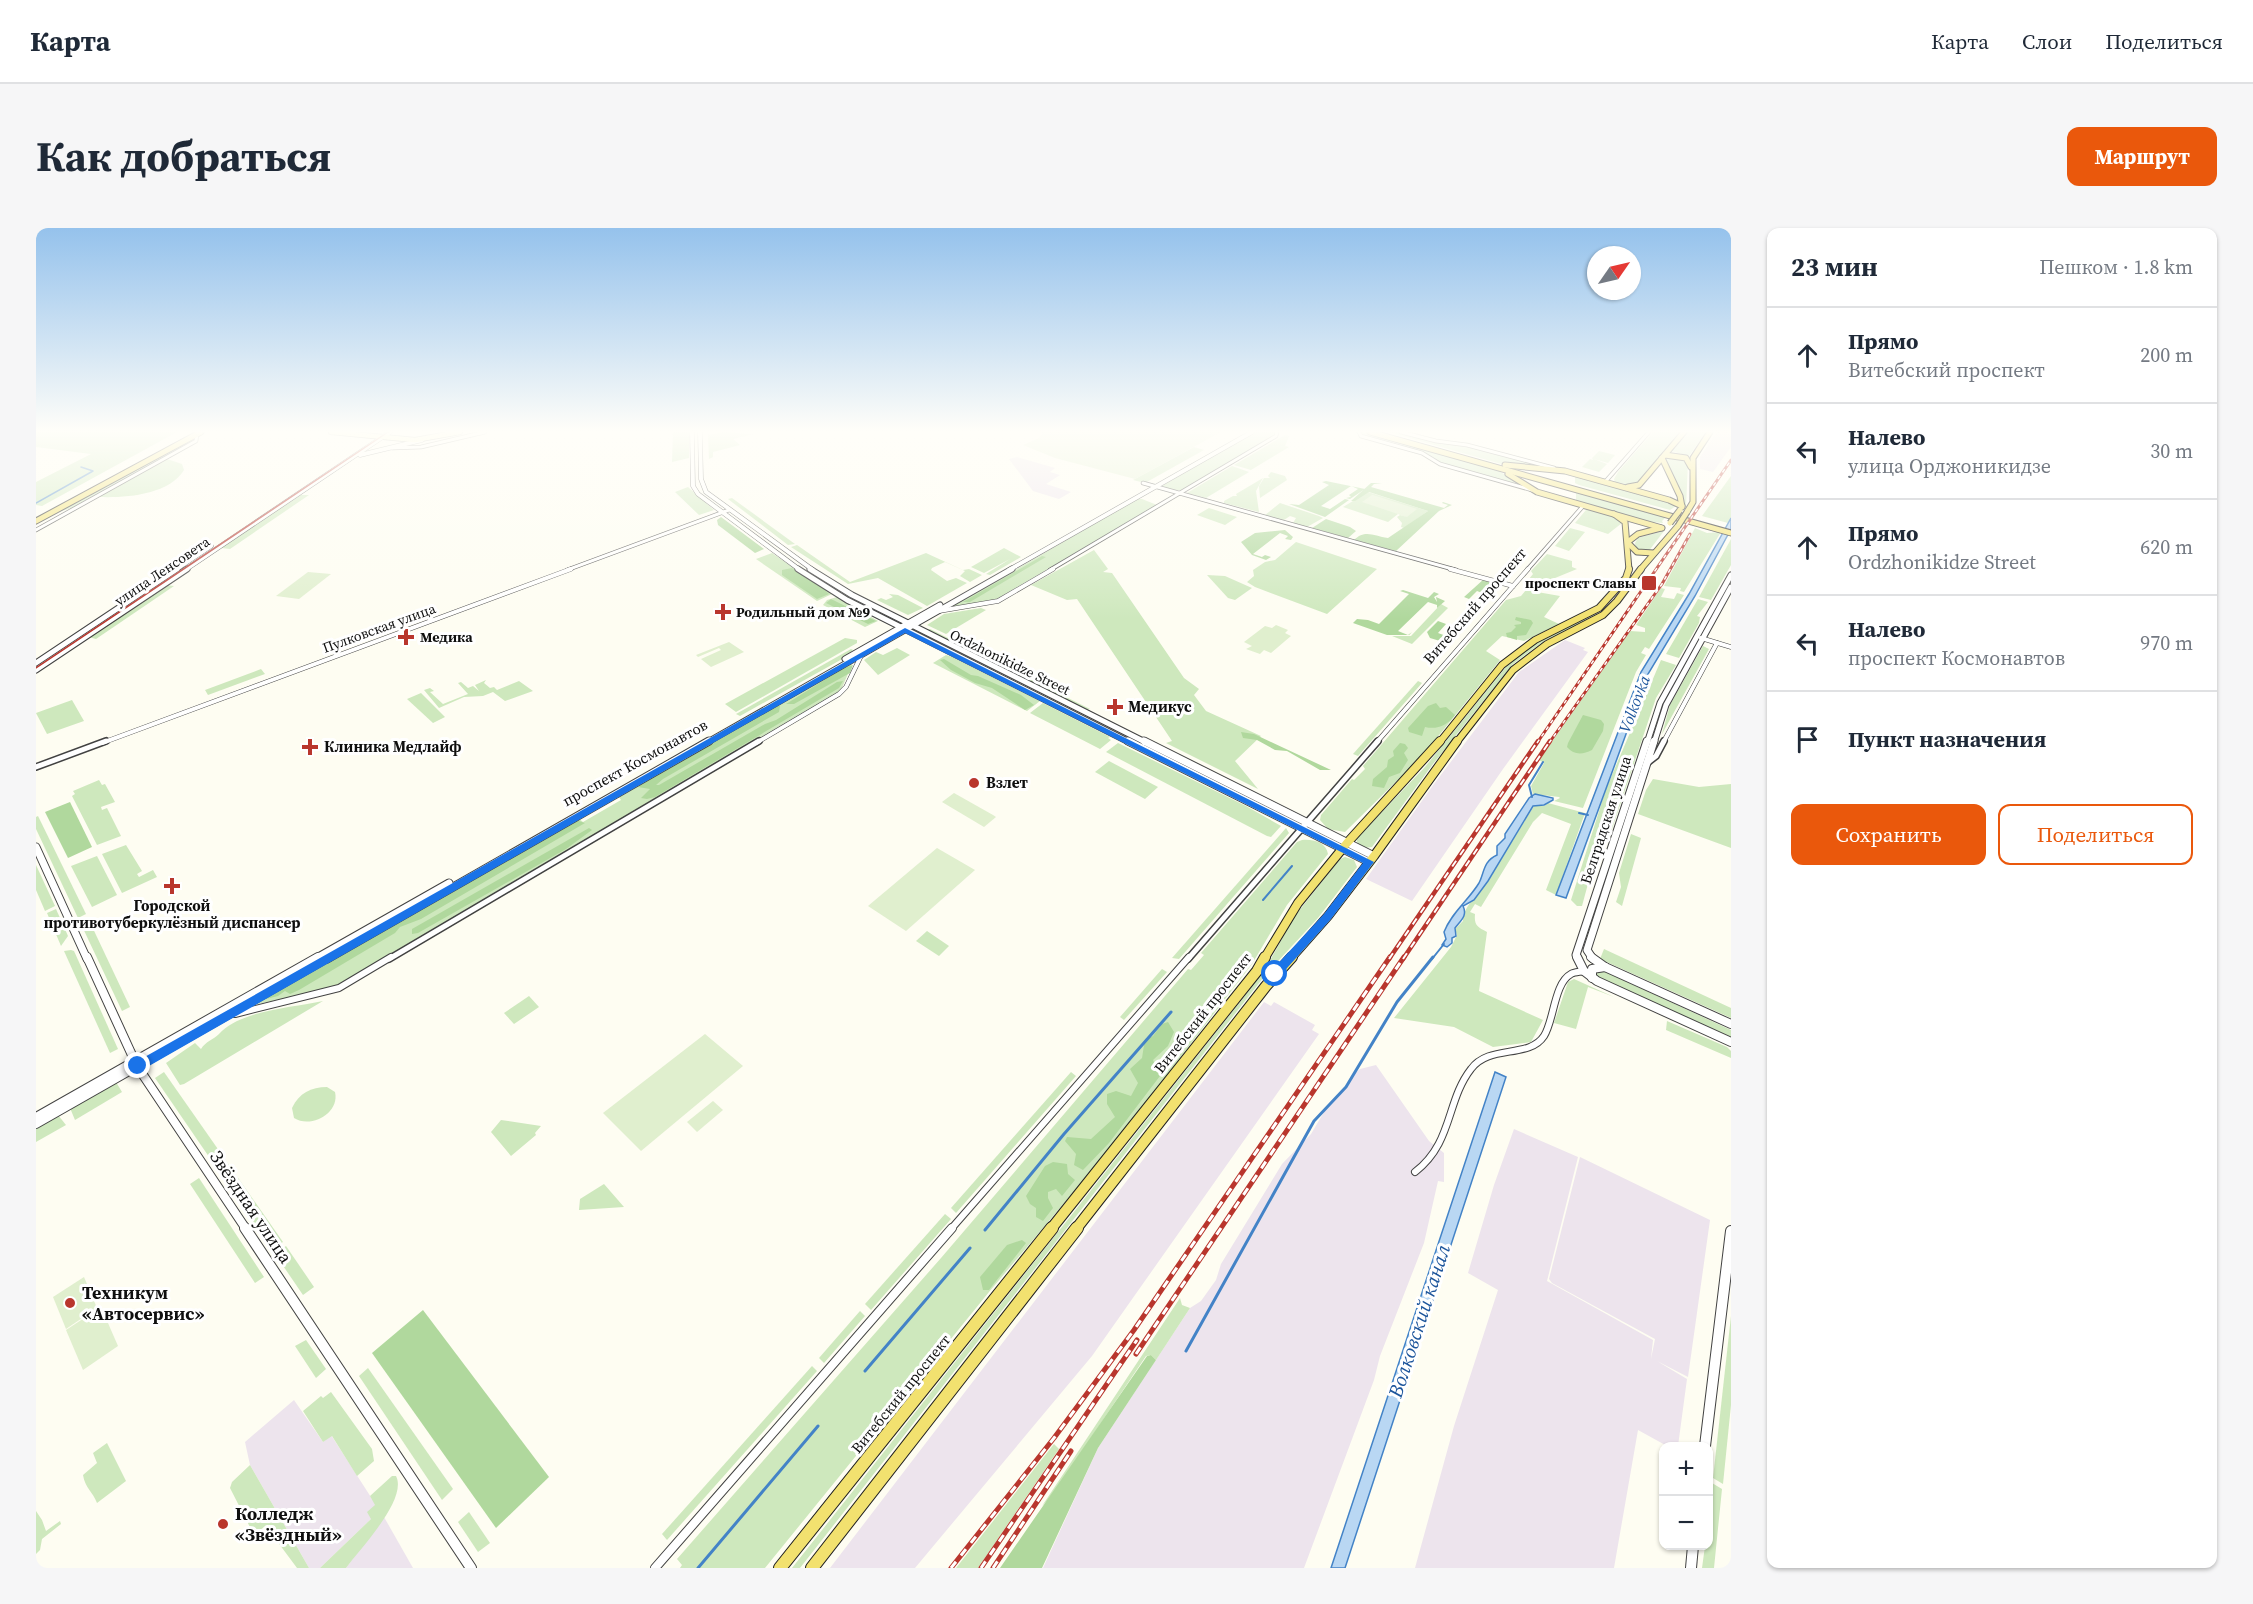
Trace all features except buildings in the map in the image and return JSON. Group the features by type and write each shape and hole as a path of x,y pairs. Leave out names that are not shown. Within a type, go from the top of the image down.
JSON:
{"main road":[{"path":"36,516 77,495"},
{"path":"36,521 84,495"},
{"path":"1546,495 1662,528 1666,531 1662,543"},
{"path":"1597,495 1731,531"},
{"path":"1653,495 1681,508"},
{"path":"1654,553 1637,552 1629,543 1638,534 1670,524 1681,508 1679,495"},
{"path":"812,1568 1263,989 1328,916 1372,859 1437,766 1515,667 1547,644 1603,615 1629,587 1662,543 1678,526 1693,502 1693,495"},
{"path":"1614,514 1624,520 1625,525 1647,523"},
{"name":"Витебский проспект","path":"780,1568 1257,971 1292,910 1344,846 1425,760 1507,660 1535,640 1595,611 1609,599 1630,572 1629,543 1625,525"}],"street":[{"path":"36,530 100,495"},
{"name":"улица Ленсовета","path":"36,663 289,495"},
{"name":"улица Ленсовета","path":"36,670 297,495"},
{"name":"Ordzhonikidze Street","path":"699,495 816,581 1300,829 1344,846"},
{"name":"Ordzhonikidze Street","path":"709,495 824,578 906,627 1306,823 1344,846"},
{"name":"проспект Космонавтов","path":"36,1124 136,1063 228,1016 861,656 906,627 1139,495"},
{"name":"проспект Космонавтов","path":"36,1117 136,1063 1139,495"},
{"path":"937,611 998,601 1177,495"},
{"path":"1185,495 1513,586"},
{"name":"Витебский проспект","path":"655,1568 1584,505"},
{"name":"Пулковская улица","path":"36,767 729,510"},
{"path":"42,518 71,511"},
{"name":"Белградская улица","path":"1605,967 1592,958 1587,950 1647,763 1669,699 1731,575"},
{"name":"Белградская улица","path":"1584,971 1578,963 1577,951 1662,697 1731,587"},
{"path":"1699,638 1731,647"},
{"path":"1647,763 1656,756 1717,643"},
{"path":"228,1016 339,988 839,694 846,687 861,656"},
{"path":"1344,846 1372,859"},
{"name":"Звёздная улица","path":"36,847 136,1063 471,1568"},
{"path":"1592,978 1592,969 1605,967 1731,1024"},
{"path":"1415,1172 1424,1167 1436,1151 1466,1076 1479,1060 1497,1053 1532,1047 1544,1036 1562,983 1570,974 1584,971 1592,978 1654,1009 1731,1042"},
{"path":"1705,1442 1731,1231"},
{"path":"1691,1568 1693,1550"}],"shaded area":[{"path":"1044,495 1067,495 1059,499"},
{"path":"1565,640 1585,648 1583,650 1588,652 1503,769 1412,901 1366,879 1519,672"},
{"path":"1264,1002 1271,1006 1274,1002 1315,1025 1312,1030 1319,1034 1092,1356 915,1568 830,1568"},
{"path":"1376,1065 1429,1141 1444,1153 1444,1182 1438,1181 1424,1243 1380,1356 1374,1380 1304,1568 1043,1568 1098,1448 1190,1308 1201,1301 1216,1280 1221,1264 1282,1164 1311,1134 1330,1102 1346,1087 1353,1075 1360,1069"},
{"path":"1514,1129 1578,1157 1547,1281 1653,1340 1651,1359 1655,1339 1552,1283 1549,1279 1580,1157 1710,1220 1688,1377 1657,1361 1687,1379 1679,1442 1660,1442 1638,1430 1614,1568 1415,1568 1454,1426 1498,1290 1468,1273 1494,1185"},
{"path":"294,1400 323,1442 331,1435 376,1505 371,1519 320,1568 309,1568 250,1465 245,1442"},
{"path":"384,1517 413,1568 346,1568"}],"green space":[{"path":"36,495 63,495 42,506 36,505"},
{"path":"89,495 97,495 75,507 55,513"},
{"path":"103,495 136,495 121,497 99,497"},
{"path":"300,495 309,495 230,549 221,548"},
{"path":"678,495 697,495 714,510 699,515"},
{"path":"1193,495 1212,495 1206,498"},
{"path":"1257,495 1259,512 1224,503 1233,496"},
{"path":"1315,495 1338,495 1321,506 1330,509 1345,499 1349,500 1325,517 1289,504 1299,505"},
{"path":"1358,495 1365,495 1355,501 1351,501"},
{"path":"1364,495 1376,495 1428,511 1404,528 1401,527 1402,523 1397,517 1400,515 1407,517 1363,502 1398,514 1388,522 1343,507"},
{"path":"1372,495 1417,509 1407,517 1362,502"},
{"path":"1377,495 1397,495 1444,508 1448,505 1443,502 1452,505 1439,511 1396,551 1354,540 1366,534 1388,538 1428,511"},
{"path":"1576,495 1585,495 1666,517 1663,523 1652,522 1576,501"},
{"path":"1614,495 1644,495 1668,501 1676,506 1670,510"},
{"path":"1687,495 1686,508 1681,496"},
{"path":"1718,495 1731,495 1731,518 1728,523 1702,516"},
{"path":"732,498 795,544 788,545 728,499"},
{"path":"1137,499 1157,505 995,600 950,608"},
{"path":"1280,503 1323,518 1307,527 1293,523 1296,518 1290,516 1284,520 1265,515"},
{"path":"1209,508 1237,517 1225,525 1197,515"},
{"path":"1586,510 1616,516 1622,523 1608,534 1575,523"},
{"path":"721,517 764,549 755,553 718,525 717,520"},
{"path":"1326,519 1356,531 1348,538 1312,528"},
{"path":"1570,528 1585,532 1569,551 1555,546"},
{"path":"1695,528 1707,533 1721,532 1684,592 1680,591 1681,588 1664,586"},
{"path":"1285,530 1293,537 1291,540 1285,539 1288,536 1280,533 1253,554 1271,557 1266,560 1252,555 1241,542 1255,533"},
{"path":"1664,531 1648,552 1636,550 1635,543 1638,538"},
{"path":"1731,539 1731,565 1711,600 1699,597"},
{"path":"1296,542 1377,569 1327,614 1247,582 1254,576 1253,570 1265,562 1275,560"},
{"path":"797,545 850,582 926,553 963,570 969,569 982,575 970,582 960,576 965,571 945,562 932,568 931,570 947,581 956,578 967,583 927,606 878,578 848,584 791,547"},
{"path":"1004,548 1021,557 990,575 986,574 1010,559 984,573 971,567"},
{"path":"1094,550 1108,569 1103,572 1112,573 1184,678 1199,689 1194,695 1206,711 1261,736 1235,761 1258,789 1166,743 1172,741 1077,599 1067,600 1031,585"},
{"path":"772,553 832,594 817,601 756,559"},
{"path":"1547,554 1572,561 1572,567 1577,569 1538,585 1525,584 1533,574 1531,571"},
{"path":"1042,556 1046,557 970,602 963,602"},
{"path":"792,568 829,594 817,599 782,575 782,570"},
{"path":"308,572 331,574 299,599 276,596"},
{"path":"1207,575 1225,576 1252,588 1235,600 1228,598"},
{"path":"1484,579 1497,583 1495,586 1497,586 1440,651 1435,647 1440,641 1430,638 1427,632 1438,621 1446,624 1438,633 1449,637 1487,595 1477,591 1469,599 1464,597"},
{"path":"166,585 174,586 96,639 88,637"},
{"path":"1661,588 1665,589 1661,597 1674,599 1677,593 1684,595 1649,649 1645,647 1641,653 1646,655 1636,672 1583,808 1554,801 1559,797 1533,794 1531,786 1544,763 1539,760 1630,631 1645,632 1645,628 1636,625"},
{"path":"1526,590 1560,596 1544,617 1559,624 1524,641 1502,636 1486,651 1500,660 1422,756 1345,832 1328,829 1320,820 1321,815 1352,779 1354,780 1365,769 1363,766 1506,600 1521,596"},
{"path":"1400,591 1428,598 1434,592 1439,594 1434,597 1437,602 1436,597 1445,601 1437,608 1437,605 1428,602 1398,631 1408,635 1387,635 1353,623 1357,619 1379,624 1409,594"},
{"path":"889,594 898,595 923,608 908,615 877,600 893,597"},
{"path":"837,597 878,621 865,627 823,605 827,600"},
{"path":"831,599 876,621 868,624 826,603"},
{"path":"1698,599 1708,602 1697,616 1700,617 1699,623 1679,658 1666,654"},
{"path":"1441,604 1448,608 1412,644 1392,636 1411,636"},
{"path":"981,608 986,610 946,634 927,625 944,614"},
{"path":"1601,612 1544,641 1513,664 1433,764 1372,847 1364,848 1358,844 1356,839 1425,767 1510,662 1543,639"},
{"path":"1516,617 1531,620 1533,623 1526,635 1517,636 1517,640 1507,637 1506,633 1516,627 1514,625 1521,624 1515,620"},
{"path":"1276,625 1288,630 1285,633 1291,636 1271,653 1264,650 1260,654 1246,649 1252,646 1244,642 1265,626 1272,628"},
{"path":"930,629 1090,709 1086,710 926,630"},
{"path":"845,638 857,640 857,643 736,712 725,704"},
{"path":"729,642 744,652 711,667 701,659 721,650 719,648 698,657 696,655"},
{"path":"1703,646 1709,649 1662,734 1670,705"},
{"path":"897,648 910,655 878,675 864,660 876,652 883,655"},
{"path":"851,649 853,650 844,658 740,716 736,714"},
{"path":"946,655 1040,701 1027,711 933,663"},
{"path":"944,659 971,675 1021,695 1034,705 1025,710 992,688 975,683 951,670 940,660"},
{"path":"1661,660 1676,665 1656,698 1610,835 1602,844 1599,843 1582,906 1577,906 1571,900 1606,789"},
{"path":"853,662 841,690 334,988 253,1005 578,818 583,822 621,800 619,797 637,785"},
{"path":"853,665 850,673 794,704 786,704 842,669"},
{"path":"261,669 265,674 208,695 205,690"},
{"path":"486,680 484,683 497,690 519,681 533,691 505,701 493,692 483,696 464,697 439,708 424,690 430,688 434,691 430,692 443,704 468,694 458,683 461,682 468,688 473,686 479,691 475,685"},
{"path":"843,681 839,688 655,797 641,798 650,789 638,787 640,786 638,784 776,706 780,706 779,712 663,779 656,785 659,785 765,724 776,720 837,682"},
{"path":"1418,681 1422,683 1358,756 1353,754"},
{"path":"421,693 445,717 433,723 407,699"},
{"path":"72,700 84,721 47,734 36,713"},
{"path":"1043,703 1110,737 1108,738 1111,740 1100,749 1030,713"},
{"path":"1436,703 1440,708 1446,707 1455,715 1442,726 1425,727 1422,736 1409,732 1408,728 1428,706"},
{"path":"1583,715 1601,720 1604,724 1603,731 1592,750 1585,753 1572,752 1567,747 1568,743"},
{"path":"1241,732 1254,734 1331,770 1320,770 1287,751 1275,750 1257,740 1243,738"},
{"path":"1118,743 1246,806 1281,826 1271,837 1267,836 1106,752"},
{"path":"1400,743 1405,744 1408,748 1404,753 1408,760 1400,773 1389,777 1384,788 1372,786 1373,779 1387,767 1388,760 1394,756 1393,751"},
{"path":"1109,761 1158,787 1145,799 1095,772"},
{"path":"1653,779 1699,787 1731,784 1731,848 1638,814 1646,790"},
{"path":"99,780 102,785 105,784 115,802 101,807 102,810 107,808 121,836 97,845 72,796 75,794 73,791"},
{"path":"954,793 996,817 984,827 942,802"},
{"path":"70,802 92,847 68,858 45,812"},
{"path":"1548,803 1585,813 1556,895 1546,890 1571,824 1542,813 1533,822 1481,907 1475,904 1470,912 1475,914 1477,925 1487,932 1479,991 1543,1020 1531,1042 1493,1047 1454,1027 1394,1018 1451,947 1457,935 1455,929 1463,921 1466,909 1488,881 1534,806 1544,806"},
{"path":"38,816 86,914 78,918 36,829 36,817"},
{"path":"576,820 585,823 421,919 400,927 395,933 299,990 290,994 285,991 278,996 266,999 266,997"},
{"path":"589,828 592,830 566,849 418,933 412,934 412,929"},
{"path":"1286,828 1289,833 1179,959 1172,958"},
{"path":"1631,834 1641,838 1622,906 1616,902 1621,887 1619,873"},
{"path":"1302,840 1318,842 1325,847 1328,854 1287,905 1252,964 1113,1145 989,1292 765,1568 680,1568 682,1565 677,1559 941,1258 1188,969 1191,970 1204,955 1201,953 1297,842"},
{"path":"126,845 142,871 137,874 139,877 153,870 157,877 122,893 102,854"},
{"path":"937,848 975,870 906,931 868,906"},
{"path":"97,856 117,895 92,907 71,866"},
{"path":"1345,857 1354,860 1357,867 1318,918 1267,973 800,1568 792,1568 1244,997 1267,966 1294,917 1340,859"},
{"path":"36,865 55,906 45,911 36,890"},
{"path":"56,909 68,936 61,946 47,913"},
{"path":"88,918 130,1007 122,1011 80,922"},
{"path":"927,931 949,946 939,956 916,941"},
{"path":"1604,949 1731,1008 1731,1018 1600,959"},
{"path":"64,951 74,951 118,1049 110,1053"},
{"path":"1162,969 1167,972 1124,1020 1120,1017"},
{"path":"1599,969 1731,1030 1731,1037 1598,977 1594,974"},
{"path":"1574,979 1614,997 1588,987 1576,1029 1554,1023 1568,982"},
{"path":"529,996 539,1007 514,1024 504,1013"},
{"path":"323,1001 184,1084 180,1085 166,1063 195,1043 201,1049 228,1026 240,1020 267,1011"},
{"path":"1667,1021 1727,1047 1731,1051 1731,1058 1666,1030"},
{"path":"1168,1022 1174,1032 1168,1046 1153,1060 1157,1070 1163,1072 1109,1143 1083,1170 1074,1165 1076,1154 1065,1141 1067,1137 1091,1139 1115,1117 1107,1104 1107,1094 1116,1091 1131,1096 1138,1083 1130,1069 1142,1058 1145,1039 1153,1036 1162,1024"},
{"path":"705,1034 743,1066 641,1151 603,1113"},
{"path":"164,1072 283,1242 272,1249 155,1078"},
{"path":"1071,1072 1076,1076 956,1213 951,1208"},
{"path":"116,1082 122,1092 75,1120 70,1108"},
{"path":"327,1087 335,1092 335,1100 329,1112 323,1117 308,1122 294,1118 292,1108 302,1095 316,1088"},
{"path":"713,1101 723,1110 697,1132 687,1122"},
{"path":"58,1115 66,1125 36,1142 36,1127"},
{"path":"501,1120 541,1126 535,1133 536,1135 511,1156 491,1132"},
{"path":"1053,1162 1067,1164 1068,1174 1075,1180 1062,1196 1056,1189 1048,1192 1053,1208 1043,1221 1036,1217 1036,1208 1030,1204 1026,1196 1045,1166"},
{"path":"199,1178 264,1277 255,1283 190,1184"},
{"path":"604,1184 624,1207 579,1210 580,1199"},
{"path":"945,1214 951,1219 871,1310 865,1304"},
{"path":"1022,1240 1026,1243 989,1290 983,1290 980,1277 1007,1245"},
{"path":"286,1246 314,1287 303,1295 275,1254"},
{"path":"84,1277 97,1308 66,1329 53,1297"},
{"path":"1180,1298 1182,1305 1190,1308 1156,1360 1151,1355 1146,1356 1051,1497 1042,1506"},
{"path":"101,1307 118,1346 83,1370 66,1330"},
{"path":"423,1310 549,1477 496,1528 372,1353"},
{"path":"860,1311 865,1316 824,1363 819,1358"},
{"path":"1731,1316 1731,1405 1723,1484 1713,1478"},
{"path":"306,1340 326,1369 316,1378 295,1346"},
{"path":"1151,1355 1156,1360 1098,1448 1042,1568 1000,1568 1147,1356"},
{"path":"812,1366 817,1371 667,1540 662,1534"},
{"path":"368,1368 453,1489 442,1500 359,1376"},
{"path":"331,1392 372,1449 374,1461 357,1476 332,1436 323,1442 303,1411 321,1396 323,1398"},
{"path":"107,1443 126,1481 97,1503 83,1475 97,1463 93,1453"},
{"path":"1054,1444 1059,1449 978,1568 956,1568"},
{"path":"250,1465 309,1568 297,1568 268,1529 264,1527 254,1535 230,1488 232,1482"},
{"path":"392,1476 396,1476 398,1486 395,1497 381,1524 371,1537 346,1568 320,1568 371,1519 367,1512 375,1505 370,1496"},
{"path":"1713,1484 1722,1489 1714,1568 1702,1568 1704,1550 1713,1550"},
{"path":"36,1511 46,1531 60,1521 61,1524 42,1539 40,1550 36,1554"},
{"path":"469,1512 490,1543 478,1552 458,1522"}],"water":[{"name":"Volkovka","path":"1731,518 1731,529 1695,596 1648,674 1566,898 1556,895 1641,672 1689,594"},
{"path":"1535,794 1553,798 1553,800 1544,805 1533,806 1488,881 1474,900 1463,906 1464,916 1455,928 1456,936 1452,938 1452,943 1447,947 1442,945 1446,939 1444,932 1451,918 1475,889 1486,864 1497,855 1497,846 1505,838 1505,834 1529,798"},
{"name":"Волковский канал","path":"1495,1072 1506,1077 1345,1568 1331,1568"}],"waterway":[{"path":"36,503 51,495"},
{"path":"1532,797 1529,785 1543,762"},
{"path":"1579,813 1588,815"},
{"path":"1263,900 1292,866"},
{"path":"1432,959 1444,944"},
{"path":"1186,1351 1314,1121 1346,1087 1397,1002 1433,957"},
{"path":"985,1230 1064,1134 1171,1012"},
{"path":"865,1371 970,1248"},
{"path":"698,1568 818,1426"}],"tram line":[{"path":"36,668 295,495"}],"railway":[{"path":"1537,743 1707,495"},
{"path":"1549,743 1662,584 1690,534"},
{"path":"1389,959 1538,741"},
{"path":"1403,959 1550,741"},
{"path":"951,1568 1054,1438 1134,1330 1390,957"},
{"path":"1136,1354 1404,957"},
{"path":"981,1568 1137,1340"},
{"path":"993,1568 1071,1451"}],"place":[{"name":"проспект Славы","path":"1649,583"},
{"name":"Родильный дом №9","path":"723,612"},
{"name":"Медика","path":"406,637"},
{"name":"Медикус","path":"1115,707"},
{"name":"Клиника Медлайф","path":"310,747"},
{"name":"Взлет","path":"974,783"},
{"name":"Городской противотуберкулёзный диспансер","path":"172,886"},
{"name":"Техникум «Автосервис»","path":"70,1303"},
{"name":"Колледж «Звёздный»","path":"223,1524"}],"route":[{"path":"138,1066 905,630 1369,862 1328,916 1275,974"}]}
